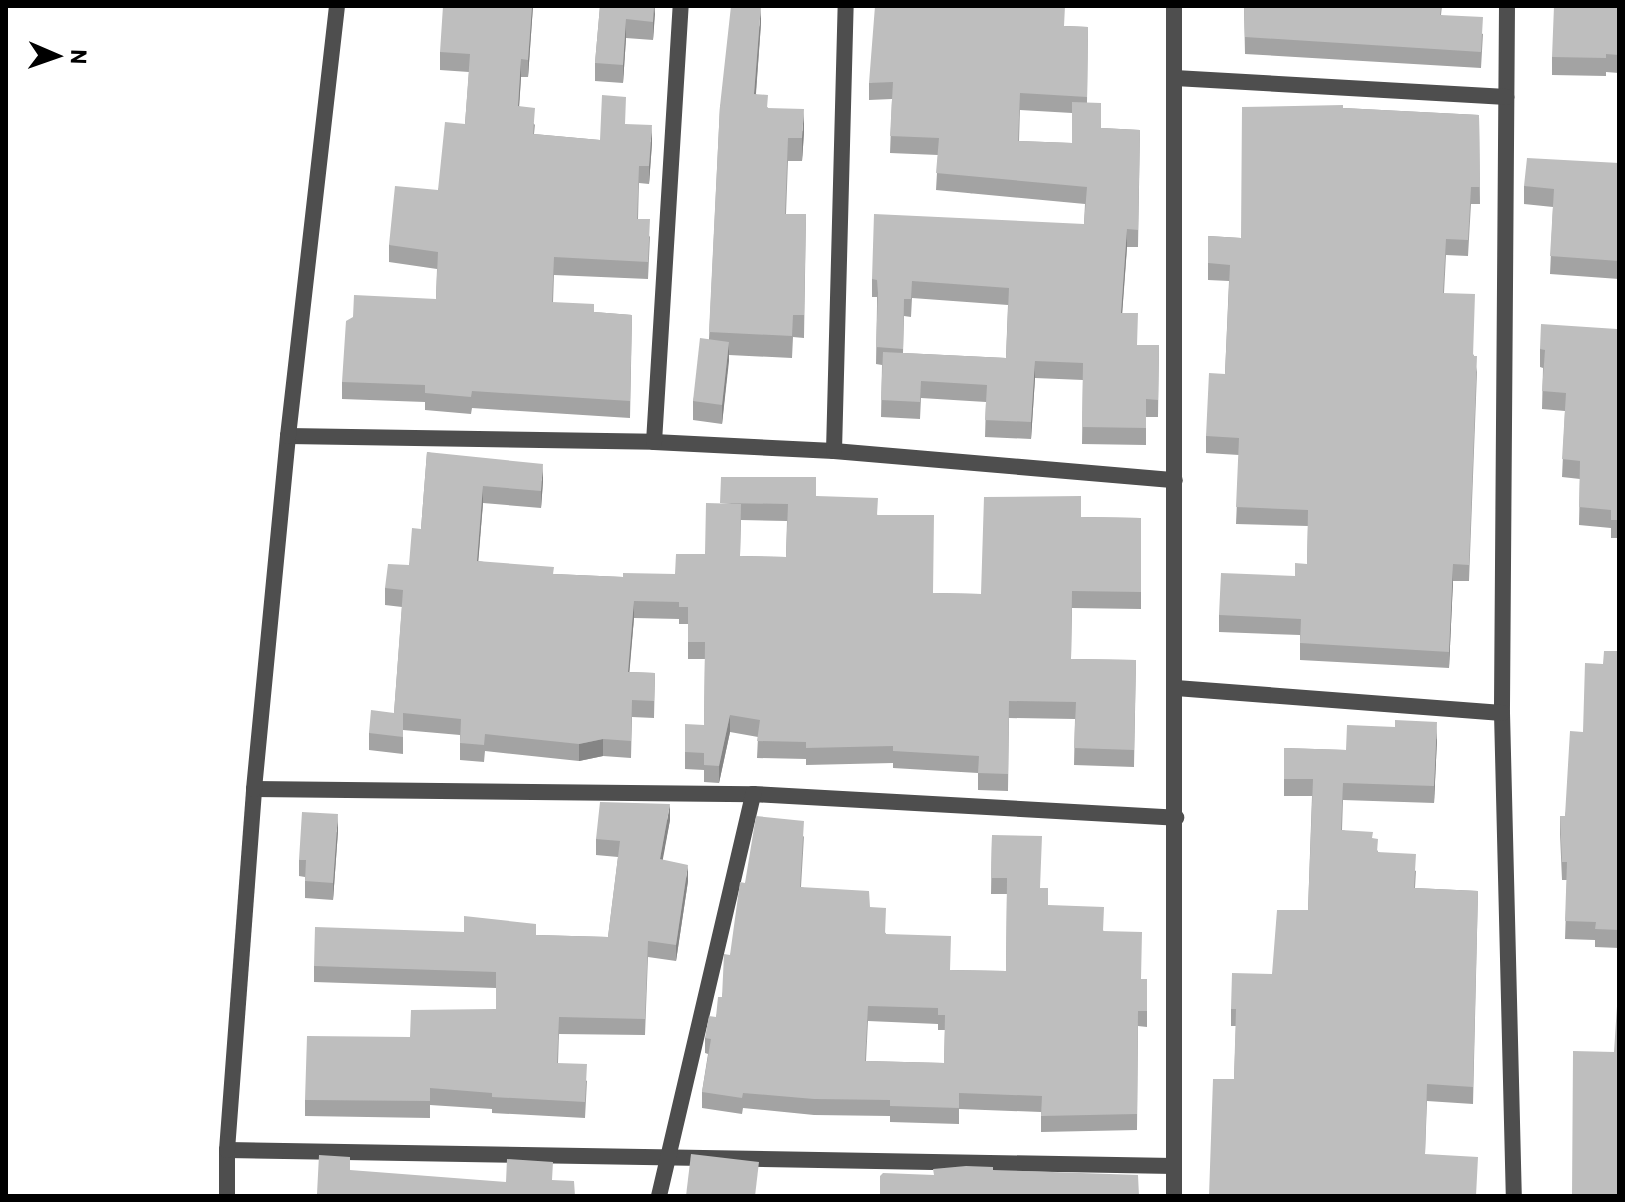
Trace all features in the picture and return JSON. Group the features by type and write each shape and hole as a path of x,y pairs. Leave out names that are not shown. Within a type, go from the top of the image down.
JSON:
{"street":[{"path":"227,1196 227,1150 254,789 288,436 337,6"},
{"path":"654,442 681,6"},
{"path":"834,451 846,6"},
{"path":"1174,6 1174,1196"},
{"path":"1507,6 1502,713 1514,1196"},
{"path":"1175,78 1506,97"},
{"path":"288,436 654,442 834,451 1175,480"},
{"path":"1176,688 1502,713"},
{"path":"254,789 753,794 1176,818"},
{"path":"659,1196 666,1155 753,794"},
{"path":"227,1150 666,1155 1174,1166"}],"building":[{"path":"443,6 532,6 528,60 521,59 518,106 535,108 533,134 600,140 602,95 626,97 625,124 652,125 649,166 639,166 637,219 650,219 648,262 554,257 552,302 594,304 594,312 632,315 630,401 472,391 471,397 425,393 425,385 342,382 346,321 353,317 354,295 436,299 438,252 389,245 395,186 438,190 445,122 465,124 470,54 440,52"},
{"path":"600,6 654,6 653,22 626,19 623,65 595,63"},
{"path":"731,6 761,6 754,94 768,95 767,108 804,109 802,138 788,138 785,214 806,214 804,315 793,315 792,336 709,332 720,106"},
{"path":"875,6 1065,6 1064,26 1088,27 1087,97 1020,93 1018,141 1072,143 1072,102 1101,103 1101,128 1140,130 1138,230 1127,229 1121,313 1138,313 1137,345 1159,345 1158,400 1146,399 1146,428 1082,427 1083,363 1035,361 1031,422 985,420 987,385 921,381 920,402 881,400 883,352 1006,358 1009,288 912,281 911,299 904,299 903,349 876,347 878,293 877,280 872,279 874,214 1084,224 1087,187 936,173 939,138 890,136 893,82 869,83"},
{"path":"1244,6 1441,6 1440,15 1483,17 1481,52 1245,37"},
{"path":"1554,6 1619,6 1619,55 1606,54 1606,58 1552,57"},
{"path":"1343,105 1343,108 1479,115 1480,187 1471,187 1468,240 1446,239 1443,293 1475,294 1473,356 1477,356 1469,565 1453,564 1449,652 1300,643 1301,619 1219,615 1221,573 1295,576 1295,563 1307,564 1308,510 1236,507 1239,438 1206,436 1209,373 1225,374 1230,265 1208,263 1208,236 1241,238 1242,107"},
{"path":"1527,158 1619,163 1619,261 1550,256 1554,189 1524,186"},
{"path":"1619,295 1619,520 1611,520 1611,510 1579,507 1580,461 1562,459 1566,393 1542,391 1545,350 1540,349 1541,324 1617,329"},
{"path":"700,338 729,342 722,405 693,401"},
{"path":"427,452 543,464 541,491 483,486 477,561 554,567 553,574 623,577 623,573 675,574 676,554 705,554 706,503 741,504 740,556 786,557 788,504 720,503 721,477 816,477 816,496 878,498 877,515 934,515 933,593 981,594 984,497 1081,496 1081,517 1141,518 1141,592 1072,591 1071,659 1136,660 1134,750 1074,748 1076,702 1009,701 1008,774 978,773 979,756 893,751 893,746 806,748 806,742 757,741 760,720 730,715 719,766 704,765 704,753 685,752 685,724 704,725 705,642 688,642 688,607 679,607 679,602 634,601 628,672 655,673 654,701 632,700 631,741 603,739 579,744 485,734 484,745 460,743 461,719 403,713 403,737 369,733 371,710 394,713 403,590 385,588 388,564 409,565 412,528 421,529"},
{"path":"1604,651 1619,651 1619,930 1595,929 1596,922 1565,921 1567,862 1562,862 1560,816 1565,816 1570,731 1583,732 1585,663 1603,664"},
{"path":"1395,720 1437,722 1434,786 1343,783 1341,830 1373,832 1372,838 1378,839 1377,852 1416,854 1414,888 1478,891 1473,1087 1427,1084 1425,1154 1478,1157 1476,1196 1209,1196 1213,1079 1234,1079 1236,1009 1231,1009 1232,973 1272,974 1277,910 1308,910 1313,779 1284,779 1284,748 1346,750 1347,725 1395,727"},
{"path":"600,802 670,804 660,859 688,865 676,945 648,941 645,1019 559,1017 557,1063 587,1064 585,1102 492,1097 492,1093 430,1088 430,1101 305,1100 307,1036 410,1037 411,1010 496,1009 496,972 314,966 315,927 464,932 464,916 536,924 536,935 608,937 620,841 596,839"},
{"path":"302,812 338,814 333,883 305,881 306,860 299,860"},
{"path":"756,816 804,821 800,887 869,891 870,907 886,908 885,934 951,936 950,970 1006,971 1007,878 991,878 992,835 1042,836 1040,888 1048,888 1048,905 1104,907 1103,931 1142,932 1141,979 1147,979 1147,1011 1138,1011 1137,1114 1041,1116 1042,1096 959,1093 959,1108 890,1106 890,1100 814,1099 743,1093 742,1098 702,1092 711,1039 705,1038 709,1016 716,1017 718,997 722,997 724,954 730,955 740,882 745,883","holes":["868,1006 938,1008 938,1015 945,1015 944,1063 865,1061"]},
{"path":"1617,1006 1619,1196 1572,1196 1573,1051 1614,1052"},
{"path":"691,1154 759,1162 755,1196 686,1196"},
{"path":"319,1155 350,1157 350,1170 506,1182 507,1159 553,1162 552,1180 574,1181 575,1196 305,1196 317,1194"},
{"path":"993,1167 993,1170 1138,1175 1139,1196 880,1196 880,1176 883,1173 934,1175 933,1169"}]}
